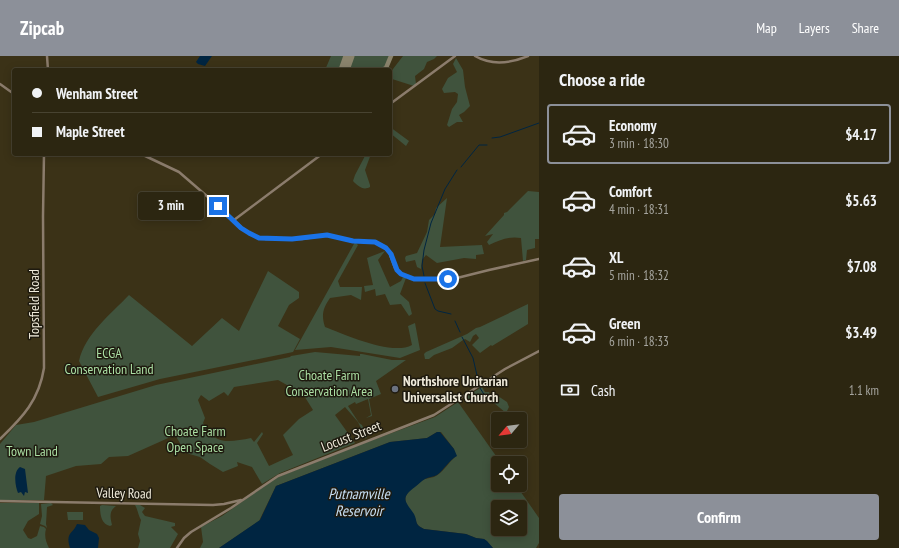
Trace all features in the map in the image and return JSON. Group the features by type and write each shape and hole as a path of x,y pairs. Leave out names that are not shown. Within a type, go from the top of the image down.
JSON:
{"main road":[{"path":"47,56 48,68"},
{"path":"392,103 456,56"},
{"path":"475,56 489,61 511,62 528,56"},
{"path":"0,84 12,93"},
{"name":"Topsfield Road","path":"0,439 22,417 33,402 44,368 44,156"},
{"path":"145,156 179,172 249,233 263,238 299,239 327,235 353,241 371,242 382,245 391,254 395,268 399,273 414,279 457,278 539,259"},
{"path":"234,220 319,156"},
{"name":"Locust Street","path":"177,548 184,538 191,532 288,471 434,415 505,369 539,351"},
{"name":"Valley Road","path":"0,501 213,505 247,498"}],"green space":[{"path":"331,56 346,56 341,68 326,68"},
{"path":"353,56 389,56 384,68 350,68"},
{"path":"403,56 437,56 427,62 424,69 415,76 416,84 414,86 392,79 393,69"},
{"path":"456,58 463,70 465,87 470,106 459,115 463,122 457,122 449,127 447,125 452,109 457,102 458,94 455,92 444,93 442,89 448,78 457,72 453,64"},
{"path":"392,128 409,141 406,146 392,135"},
{"path":"365,156 370,156 365,170 370,187 363,188 359,186 353,181"},
{"path":"528,191 539,192 539,239 535,239 535,248 527,250 526,260 523,261 521,238 508,238 489,245 487,242 493,234 485,236 504,215 504,213 507,212"},
{"path":"447,198 440,247 482,245 484,254 476,255 476,259 464,258 437,263 426,255 422,260 421,269 417,267 415,260 406,262 406,256 417,253 427,232 429,220 435,214 436,208"},
{"path":"355,242 358,245 338,281 340,287 362,287 361,300 351,295 330,298 323,312 325,327 369,343 393,348 403,348 412,345 408,326 415,323 420,350 400,358 331,347 295,350"},
{"path":"385,251 378,260 390,287 401,281 403,277 406,278 400,294 409,302 412,314 409,316 401,304 390,305 385,294 376,296 375,289 365,292 364,286 373,285 367,258"},
{"name":"ECGA Conservation Land","path":"268,271 299,292 299,298 289,305 278,326 300,339 293,352 160,379 98,397 79,361 82,351 93,333 129,295 192,346 222,318 239,331"},
{"path":"528,304 528,324 480,353 472,345 479,338 476,334 470,342 465,339 452,348 434,355 429,359 425,359 424,354 426,352"},
{"path":"315,352 360,356 360,354 362,354 392,360 406,360 376,381 381,394 369,399 372,416 366,418 371,415 368,399 356,404 355,402 348,406 359,423 362,425 367,436 366,439 358,422 345,407 335,415 355,443 280,473 262,484 252,467 237,462 238,466 223,472 200,457 186,453 175,435 128,456 109,457 101,464 76,466 46,476 44,500 0,500 0,444 16,425 34,422 156,385","holes":["278,380 303,394 313,410 299,419 283,435 293,455 269,466 257,443 263,434 262,432 254,442 251,438 236,441 223,441 217,439 212,436 203,423 205,418 198,400 201,395 209,401 224,392 228,396 234,387"]},
{"path":"482,387 485,392 489,392 490,394 487,396 480,395 472,400 466,399 467,396"},
{"path":"495,396 498,396 507,402 509,407 506,412 494,403 493,399"},
{"name":"Putnamville Reservoir","path":"458,402 496,456 491,456 491,492 521,492 526,500 491,500 491,536 527,536 527,501 539,518 539,543 536,548 493,548 484,539 466,534 424,529 417,524 405,500 408,493 422,480 434,477 440,473 455,457 454,449 441,432 437,432 427,438 390,442 276,486 259,521 219,548 200,548 203,542 201,527 222,516 276,478 435,417"},
{"path":"0,503 39,503 39,514 28,521 23,530 28,538 31,539 37,536 40,526 44,527 46,529 45,534 49,548 0,548"},
{"path":"51,503 53,505 47,507 47,528 40,524 42,516 41,504"},
{"path":"135,505 140,505 145,508 142,512 145,516 175,523 175,526 171,527 178,534 170,548 138,548 140,541 138,534 141,520"},
{"path":"100,506 116,506 111,512 112,525 110,526 103,521 100,512"},
{"path":"67,512 83,512 83,520 68,520"}],"water":[{"path":"200,56 212,56 205,66 196,62"},
{"name":"Putnamville Reservoir","path":"437,432 440,432 454,449 457,456 451,460 437,475 426,478 410,491 406,497 406,503 414,514 417,524 424,529 466,534 484,539 493,548 219,548 260,520 276,486 390,442 427,438"},
{"path":"20,467 25,469 28,493 25,492 24,496 21,492 18,493 15,483 16,472"},
{"path":"77,524 85,525 89,530 97,534 99,538 98,548 70,548 68,539"}],"waterway":[{"path":"492,138 500,137 539,123"},
{"path":"461,167 479,145 487,145"},
{"path":"424,276 422,266 424,250 431,223 445,189 457,170"},
{"path":"425,283 435,309 451,314"},
{"path":"455,321 460,332"},
{"path":"462,337 473,358 479,384"},
{"path":"480,388 485,396"}],"taxiway":[{"path":"386,68 391,56"}],"runway":[{"path":"345,68 349,56"}],"place":[{"name":"Northshore Unitarian Universalist Church","path":"395,389"}],"route":[{"path":"218,206 241,228 259,238 292,239 327,235 345,240 375,242 386,248 391,254 395,268 401,274 414,279 448,279"}],"park label":[{"name":"Choate Farm Conservation Area","path":"329,384"},
{"name":"Choate Farm Open Space","path":"195,440"},
{"name":"Town Land","path":"32,451"}]}
